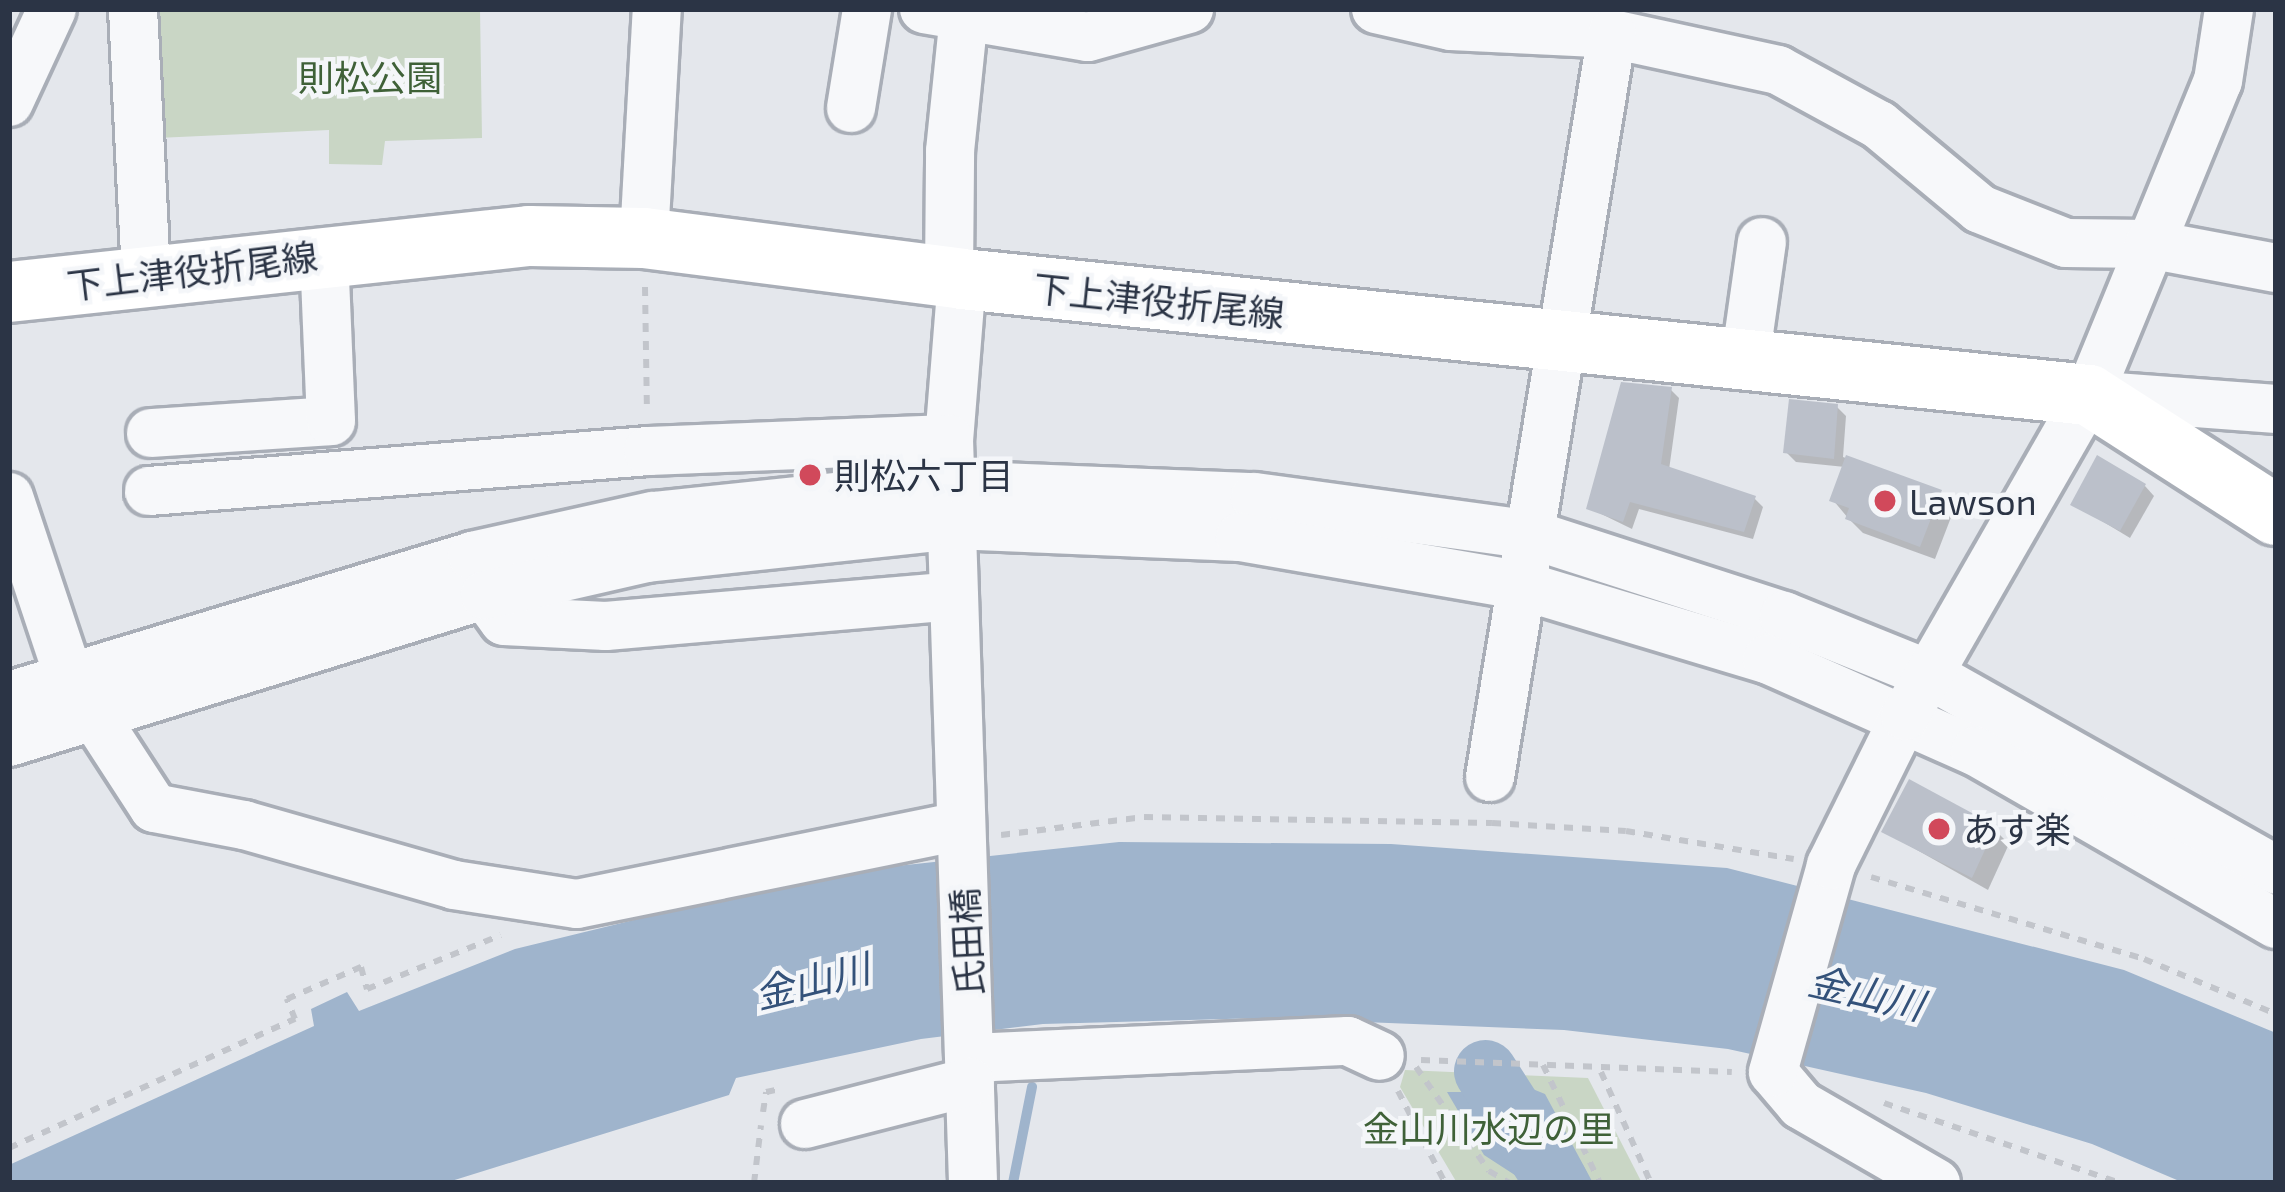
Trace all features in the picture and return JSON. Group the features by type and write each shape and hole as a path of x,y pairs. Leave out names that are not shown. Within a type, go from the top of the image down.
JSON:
{"main road":[{"name":"下上津役折尾線","path":"9,292 324,254 529,236 2089,395 2276,514"}],"street":[{"path":"11,91 52,9"},
{"path":"133,9 146,274"},
{"path":"644,250 657,9"},
{"path":"851,108 867,9"},
{"path":"944,12 1088,37 1189,9"},
{"path":"1376,9 1522,20 1778,70 1880,125 1980,209 2066,243 2149,244 2276,268"},
{"path":"1936,1183 1801,1105 1773,1072 1831,865 1905,716 2089,395 2218,81 2229,9"},
{"name":"氏田橋","path":"944,12 956,278 951,483 973,1183"},
{"path":"1490,777 1612,34"},
{"path":"1745,362 1762,242"},
{"path":"152,434 331,421 324,254"},
{"path":"2089,395 2276,410"},
{"path":"628,522 630,452"},
{"path":"149,491 630,452 951,483 1255,497 1533,535 1784,616 1930,674 2276,870"},
{"path":"9,697 82,696 951,483"},
{"path":"9,742 82,696 472,556 628,522 951,483 1523,586 1726,645 1905,716 2276,924"},
{"path":"9,496 82,696 154,808 244,825 454,885 577,904 960,832"},
{"path":"484,595 504,621 606,626 954,596"},
{"path":"805,1124 971,1062 1348,1041 1395,1058"}],"path":[{"path":"630,452 644,250"},
{"path":"960,832 1144,817 1492,823 1626,831 1831,865 2144,959 2276,1014"},
{"path":"9,1148 295,1019 287,999 362,967 367,989 514,930"},
{"path":"1395,1058 1445,1183"},
{"path":"1395,1058 1489,1171 1510,1183"},
{"path":"1543,1066 1600,1183"},
{"path":"1601,1072 1651,1183"},
{"path":"479,1183 501,1183"}],"green space":[{"name":"則松公園","path":"155,9 480,9 482,138 385,141 382,165 329,164 329,130 157,138"},
{"name":"金山川水辺の里","path":"1405,1070 1588,1078 1642,1183 1457,1183 1400,1087"}],"water":[{"path":"1119,842 1391,844 1727,868 2124,970 2276,1033 2276,1183 2184,1183 2092,1144 1926,1093 1728,1049 1564,1030 1262,1018 1043,1024 921,1039 736,1078 729,1095 445,1183 9,1183 9,1165 314,1026 311,1009 347,992 359,1011 515,949 822,874"},
{"path":"1465,1079 1513,1081 1545,1094 1593,1183 1527,1183 1484,1155 1447,1092 1470,1092"}],"building":[{"path":"1621,382 1672,387 1661,464 1756,496 1744,532 1630,502 1623,522 1586,509"},
{"path":"1789,399 1838,404 1834,459 1783,453"},
{"path":"1846,455 1942,490 1920,547 1845,519 1849,508 1829,501"},
{"path":"2097,455 2146,484 2120,531 2070,505"},
{"name":"あす楽","path":"1909,779 1996,826 1972,878 1881,832"}],"waterway":[{"name":"金山川","path":"1485,1071 1557,1183"},
{"path":"1013,1183 1032,1087"}],"place":[{"name":"則松六丁目","path":"810,475"},
{"name":"Lawson","path":"1885,501"},
{"name":"あす楽","path":"1939,829"}]}
